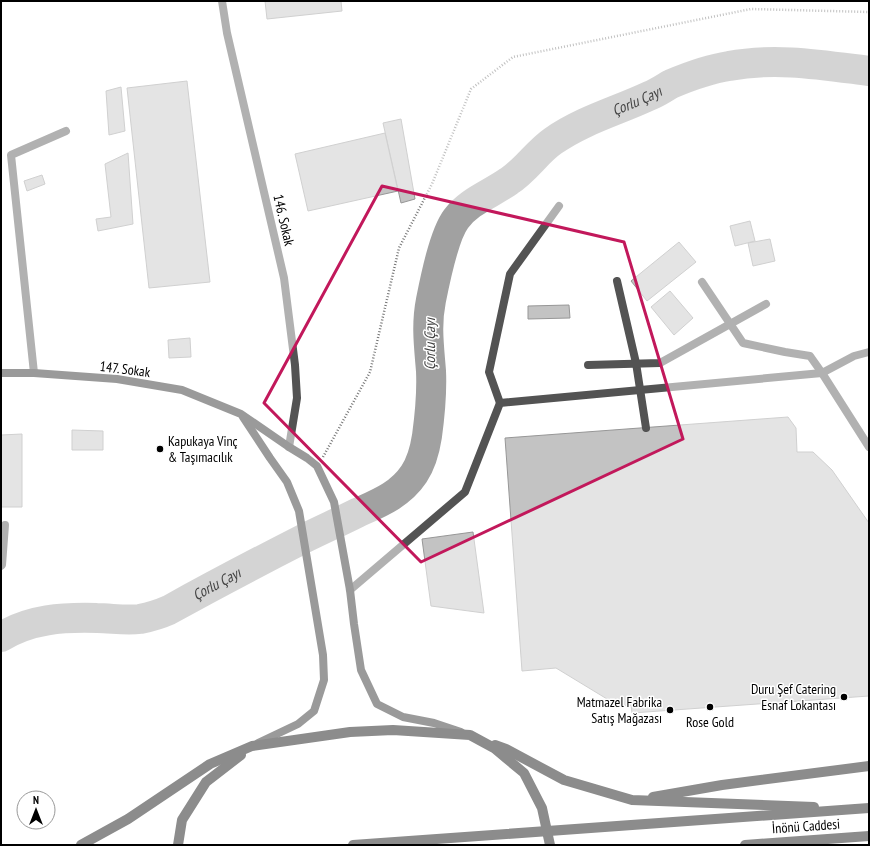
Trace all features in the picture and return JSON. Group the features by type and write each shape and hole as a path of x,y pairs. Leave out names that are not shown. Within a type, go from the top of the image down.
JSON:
{"main road":[{"path":"81,845 128,819 210,764 252,746 350,732 393,730 470,735 506,749 564,780 632,800 867,808"},
{"path":"470,735 494,748 524,773 542,808 550,845"},
{"path":"178,845 182,820 206,782 252,746"},
{"path":"632,800 722,785 869,766"},
{"path":"353,845 867,808"},
{"path":"808,845 868,836"},
{"name":"İnönü Caddesi","path":"745,845 868,836"}],"street":[{"name":"146. Sokak","path":"222,1 229,41 284,278 296,365 297,398 289,447"},
{"path":"34,373 11,155 66,131"},
{"path":"350,590 465,492 500,403 489,372 510,274 559,206"},
{"path":"617,281 636,364 646,428"},
{"path":"702,282 743,343 810,356 869,447"},
{"path":"588,365 660,363 766,304"},
{"path":"500,403 822,373 854,356 869,352"},
{"name":"147. Sokak","path":"1,373 34,373 117,379 182,390 241,414 318,466"},
{"path":"241,414 287,482 299,512 324,655 324,680 314,711 298,724 252,746"},
{"path":"318,466 334,502 350,590 361,670 377,704 403,717 434,723 470,735"},
{"path":"1,566 5,526"}],"path":[{"path":"318,466 370,372 399,248 432,184 471,89 512,57 751,10 869,12"}],"highlighted area":[{"path":"382,186 624,242 683,439 421,562 264,403"}],"building":[{"path":"265,1 341,1 342,11 267,19"},
{"path":"187,81 210,282 149,288 127,88"},
{"path":"121,87 125,131 109,135 106,91"},
{"path":"401,119 415,199 401,203 383,123"},
{"path":"385,133 398,191 308,211 295,154"},
{"path":"128,153 133,224 98,231 96,219 111,217 105,164"},
{"path":"42,175 45,184 27,191 24,181"},
{"path":"750,221 755,241 735,246 730,226"},
{"path":"770,239 775,261 753,266 748,243"},
{"path":"679,242 696,262 647,301 631,281"},
{"path":"670,291 693,318 674,335 651,307"},
{"path":"569,305 570,318 528,319 528,306"},
{"path":"190,338 191,357 169,358 168,340"},
{"path":"788,417 796,428 797,452 813,452 832,470 869,523 869,696 632,713 631,705 613,706 612,702 556,668 522,671 505,438"},
{"path":"72,430 103,431 103,450 72,450"},
{"path":"22,434 22,507 1,507 1,435"},
{"path":"473,532 484,613 431,606 422,539"}],"waterway":[{"name":"Çorlu Çayı","path":"1,637 23,626 47,620 84,618 134,620 162,613 303,539 381,502 402,488 417,469 423,455 426,441 430,411 431,387 428,336 429,309 440,258 452,226 467,207 515,177 553,141 576,127 652,95 671,84 685,78 722,67 747,63 782,62 816,64 869,71"}],"place":[{"name":"Kapukaya Vinç & Taşımacılık","path":"160,449"},
{"name":"Duru Şef Catering Esnaf Lokantası","path":"844,697"},
{"name":"Rose Gold","path":"710,707"},
{"name":"Matmazel Fabrika Satış Mağazası","path":"670,710"}]}
